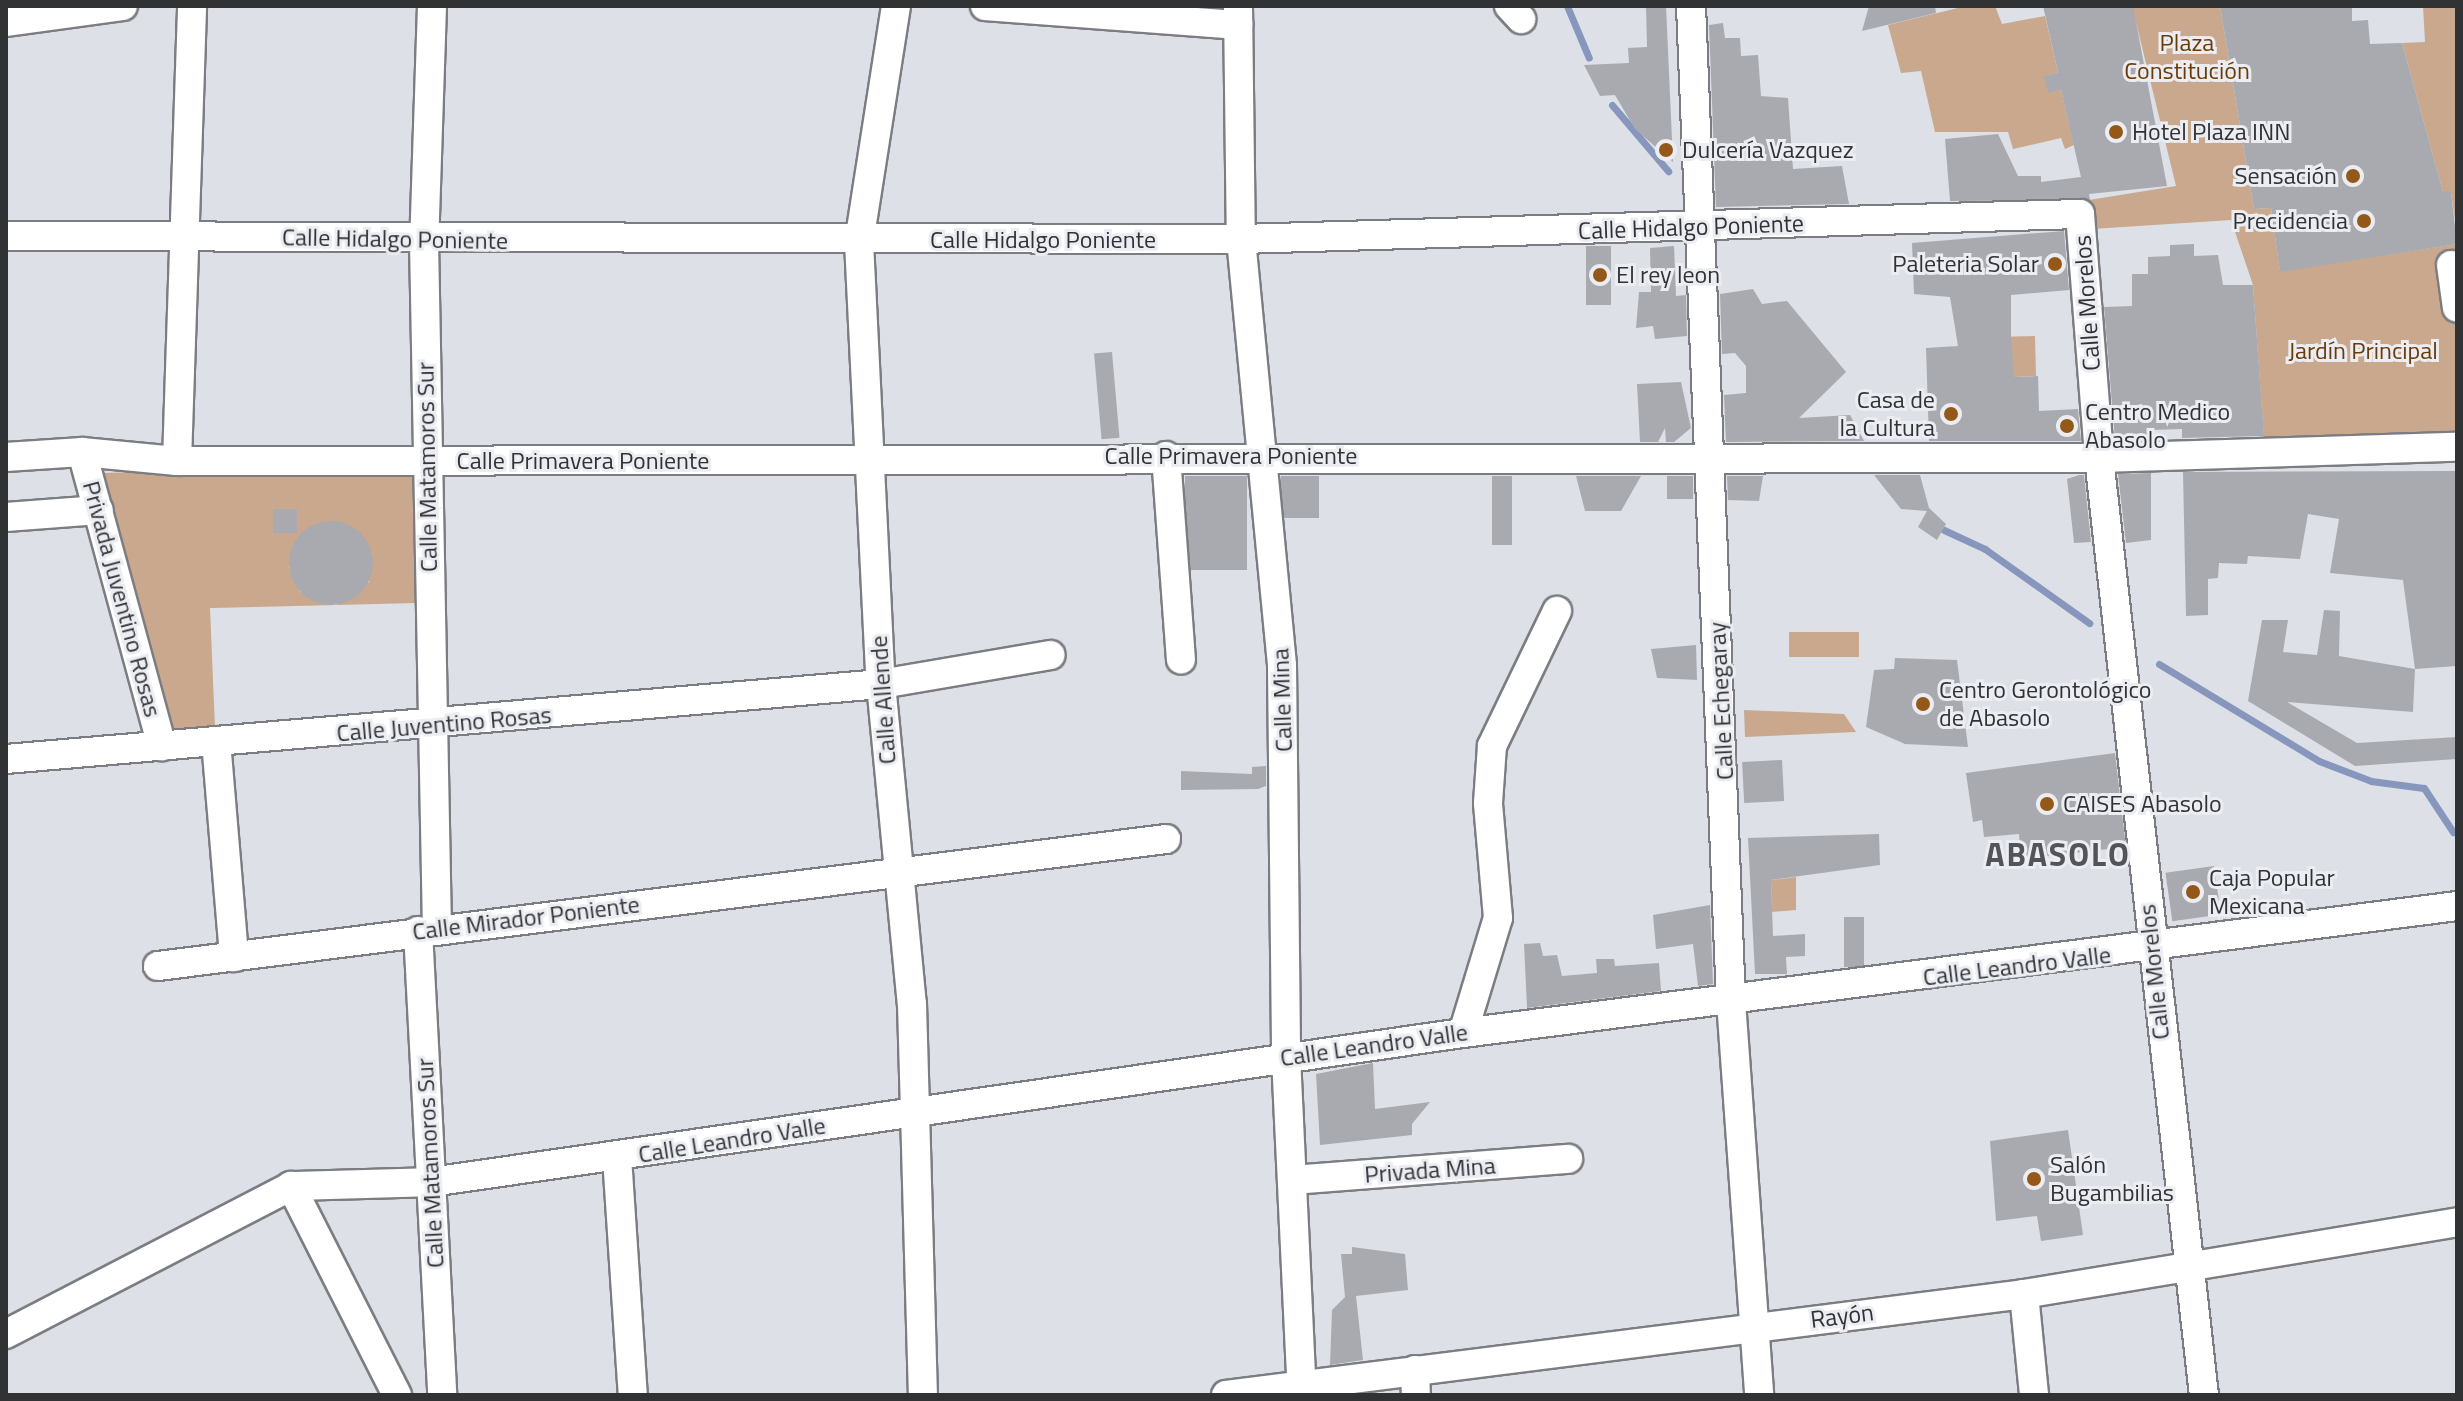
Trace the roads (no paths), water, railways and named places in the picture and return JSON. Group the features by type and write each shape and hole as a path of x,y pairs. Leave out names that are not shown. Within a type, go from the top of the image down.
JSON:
{"street":[{"path":"6,22 123,6"},
{"path":"177,461 192,6"},
{"name":"Calle Matamoros Sur","path":"432,6 424,241 431,726 428,930 431,1182 442,1395"},
{"name":"Calle Allende","path":"896,6 859,242 867,460 881,684 894,874 917,1112 923,1395"},
{"path":"985,6 1238,15"},
{"name":"Calle Echegaray","path":"1691,6 1696,228 1731,1001 1759,1395"},
{"name":"Calle Mina","path":"1238,15 1241,239 1265,456 1282,665 1286,1057 1302,1390"},
{"name":"Calle Hidalgo Poniente","path":"6,236 424,241 1241,239 1696,228 2080,214"},
{"name":"Calle Morelos","path":"2080,214 2099,458 2187,1267 2204,1395"},
{"path":"2451,265 2457,308"},
{"name":"Calle Primavera Poniente","path":"6,457 82,452 177,461 1707,454 2099,458 2457,447"},
{"name":"Privada Juventino Rosas","path":"82,452 162,746"},
{"path":"1166,456 1181,659"},
{"path":"6,517 99,510"},
{"path":"1463,1033 1498,918 1488,803 1492,746 1557,611"},
{"name":"Calle Juventino Rosas","path":"6,759 431,726 881,684 1051,655"},
{"path":"216,741 234,957"},
{"name":"Calle Mirador Poniente","path":"158,966 1166,839"},
{"name":"Calle Leandro Valle","path":"291,1186 431,1182 1286,1057 2152,949 2457,906"},
{"path":"617,1157 633,1395"},
{"name":"Privada Mina","path":"1293,1180 1568,1159"},
{"path":"6,1334 291,1186 397,1395"},
{"name":"Rayón","path":"1226,1395 1415,1383 1755,1327 2024,1294 2457,1222"},
{"path":"2024,1294 2034,1395"}],"waterway":[{"path":"1567,6 1589,58"},
{"path":"1612,105 1668,171"},
{"path":"1944,530 1985,549 2089,623"},
{"path":"2159,664 2319,761 2371,781 2424,788 2453,832"}],"place":[{"name":"Hotel Plaza INN","path":"2116,132"},
{"name":"Dulcería Vazquez","path":"1666,150"},
{"name":"Sensación","path":"2353,176"},
{"name":"Precidencia","path":"2364,221"},
{"name":"Paleteria Solar","path":"2055,264"},
{"name":"El rey leon","path":"1600,275"},
{"name":"Casa de la Cultura","path":"1951,414"},
{"name":"Centro Medico Abasolo","path":"2067,426"},
{"name":"Centro Gerontológico de Abasolo","path":"1923,704"},
{"name":"CAISES Abasolo","path":"2047,804"},
{"name":"Caja Popular Mexicana","path":"2193,892"},
{"name":"Salón Bugambilias","path":"2034,1179"}],"district":[{"name":"ABASOLO","path":"2058,854"}],"park label":[{"name":"Plaza Constitución","path":"2187,57"},
{"name":"Jardín Principal","path":"2363,351"}]}
